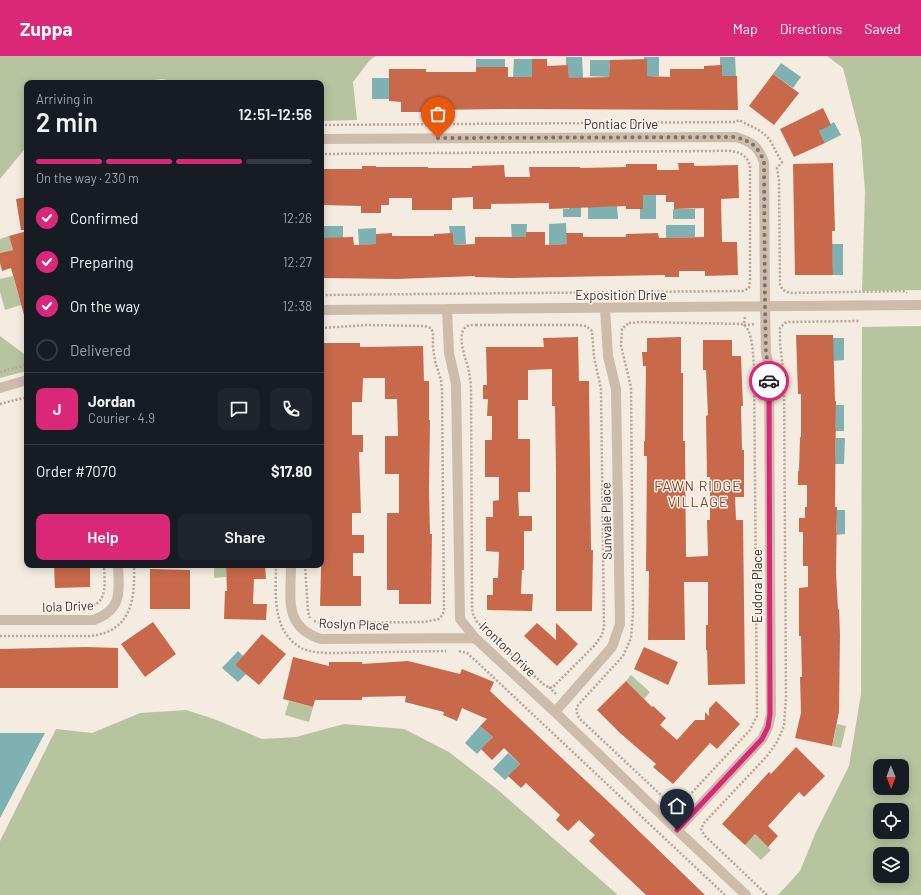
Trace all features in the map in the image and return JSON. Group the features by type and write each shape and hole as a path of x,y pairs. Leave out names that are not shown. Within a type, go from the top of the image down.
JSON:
{"street":[{"name":"Pontiac Drive","path":"324,139 713,136 736,137 746,140 754,145 760,152 764,162 765,307"},
{"name":"Exposition Drive","path":"324,310 921,305"},
{"name":"Eudora Place","path":"677,830 762,739 768,727 770,714 768,366 766,353 765,307"},
{"name":"Sunvale Place","path":"555,712 612,646 620,624 616,389 608,356 605,308"},
{"name":"Ironton Drive","path":"447,310 449,353 456,384 460,619 475,638 555,712 746,895"},
{"path":"0,388 24,381"},
{"name":"Iola Drive","path":"0,620 94,620 105,616 112,609 118,599 118,568"},
{"name":"Roslyn Place","path":"291,568 291,605 293,616 297,625 310,635 321,639 475,638"}],"path":[{"path":"324,125 736,122 739,120 755,127 765,134 782,162 777,168 779,181 780,285 782,289 790,293 903,291 908,294 910,298"},
{"path":"324,154 741,152 749,161 750,171 750,285 746,290"},
{"path":"324,295 751,290"},
{"path":"676,804 685,800 750,730 755,721 757,711 754,367 749,332 744,325 745,316"},
{"path":"680,807 663,797 580,718 576,712 577,706 623,656 631,638 633,627 631,380 622,352 622,334 625,326 634,323 756,324"},
{"path":"462,326 577,325 586,326 592,331 594,357 602,394 604,627 602,635 594,646 555,686 549,687"},
{"path":"305,568 308,612 311,619 315,622 424,622 436,620 442,616 444,609 442,390 434,354 433,332 428,326"},
{"path":"324,328 433,326"},
{"path":"467,326 463,331 462,341 469,371 471,390 473,614 478,622 542,683 556,694"},
{"path":"0,372 24,366"},
{"path":"0,404 24,398"},
{"path":"62,607 97,604 103,596 104,568"},
{"path":"276,568 277,610 282,629 287,636 305,650 337,653 448,652"},
{"path":"456,651 467,653 476,661 725,895"}],"green space":[{"path":"0,56 376,56 370,60 353,82 357,120 324,121 324,80 24,80 24,150 0,179"},
{"path":"827,56 921,56 921,290 862,291 865,192 861,139 843,68"},
{"path":"9,236 13,250 0,253 0,239"},
{"path":"13,276 21,305 5,310 0,292 0,279"},
{"path":"921,326 921,895 778,895 800,871 815,834 849,766 861,694 862,327"},
{"path":"0,336 24,354 24,372 0,378"},
{"path":"214,568 226,568 226,577 214,578"},
{"path":"631,675 650,692 644,699 626,681"},
{"path":"289,701 313,707 309,722 285,715"},
{"path":"186,710 214,719 262,739 296,737 344,724 404,729 449,752 498,790 618,895 0,895 0,841 56,729 92,733 140,713"},
{"path":"837,724 846,726 841,748 832,746"},
{"path":"755,834 771,850 761,860 745,845"}],"water":[{"path":"566,57 582,57 583,78 569,78 568,66 566,66"},
{"path":"644,57 659,57 659,76 647,76 647,59 644,59"},
{"path":"720,57 735,57 736,76 722,76"},
{"path":"476,59 505,59 505,67 476,67"},
{"path":"514,59 532,59 532,77 513,77"},
{"path":"590,60 610,60 609,77 590,76"},
{"path":"781,63 801,77 793,88 773,74"},
{"path":"372,78 389,78 389,99 372,99"},
{"path":"834,122 841,135 825,143 819,131"},
{"path":"643,195 656,195 656,219 640,219 640,209"},
{"path":"569,196 581,196 581,217 563,217 563,209 569,209"},
{"path":"617,206 618,219 588,219 588,207"},
{"path":"673,209 695,209 695,219 673,219"},
{"path":"566,223 567,244 549,245 549,224"},
{"path":"511,224 527,224 526,240 512,240"},
{"path":"666,225 695,225 695,237 666,238"},
{"path":"324,226 343,226 343,238 324,238"},
{"path":"449,226 465,226 466,244 454,245 453,233 450,233"},
{"path":"376,228 376,244 359,245 358,229"},
{"path":"832,244 843,244 843,275 833,275"},
{"path":"833,338 844,338 844,360 833,361"},
{"path":"836,405 844,405 844,431 833,431 833,429 836,429"},
{"path":"836,438 845,438 844,464 835,464"},
{"path":"837,510 845,510 845,534 834,535 837,532"},
{"path":"238,651 243,656 235,665 246,674 238,682 222,668"},
{"path":"480,726 493,737 477,754 465,743"},
{"path":"0,733 45,733 0,818"},
{"path":"508,753 520,764 505,780 493,769"}],"building":[{"path":"532,59 547,59 547,66 568,65 569,78 609,77 610,60 647,59 647,76 670,77 670,69 704,69 704,66 722,65 722,76 737,76 738,110 509,109 426,110 426,112 401,112 401,102 389,101 389,69 426,69 426,72 476,72 476,67 508,67 508,77 532,77"},
{"path":"773,74 799,93 774,125 749,106"},
{"path":"823,108 831,125 819,131 825,143 794,157 780,129"},
{"path":"678,163 694,163 694,166 738,165 739,198 721,199 722,242 737,242 738,275 705,276 705,271 679,271 679,277 665,277 665,275 511,278 475,276 397,279 324,278 324,238 353,237 354,245 376,244 376,234 392,233 392,236 434,236 434,234 453,233 454,245 475,244 475,237 526,237 526,232 545,232 545,245 567,244 566,233 583,233 583,237 626,237 626,234 658,233 659,238 704,237 704,208 674,209 674,202 666,202 666,195 643,195 643,209 626,209 626,206 549,209 549,203 491,204 491,209 473,209 473,197 452,198 452,210 412,210 412,198 389,198 389,205 381,205 381,213 361,213 361,206 324,205 324,169 362,169 362,166 472,168 472,166 504,165 505,177 530,177 529,167 626,167 626,164 657,164 657,170 679,170"},
{"path":"833,163 835,231 832,231 833,275 795,275 793,164"},
{"path":"24,198 24,230 21,230 16,199"},
{"path":"24,232 24,315 11,268 2,271 0,263 0,253 13,250 9,236"},
{"path":"796,335 833,335 836,401 836,573 840,635 839,712 832,746 795,738 801,713 800,677 802,677 801,636 799,636 799,588 808,587 808,566 803,566 803,532 799,532 799,518 805,518 805,507 807,507 807,485 798,485 801,437 801,394 798,394"},
{"path":"578,337 579,381 589,381 591,550 593,550 592,611 556,611 555,406 552,406 552,369 528,370 528,400 518,400 518,439 530,439 530,492 518,492 519,516 532,516 532,531 524,531 524,570 522,570 521,594 533,594 532,611 487,610 487,595 493,595 493,578 498,578 499,552 486,551 486,517 493,517 493,501 499,500 499,477 485,477 485,440 492,440 492,416 487,416 488,399 483,399 483,385 487,385 486,347 544,347 543,338"},
{"path":"681,337 681,373 683,373 683,441 685,441 686,557 708,556 707,520 710,520 710,477 707,477 706,416 708,415 706,370 703,370 703,340 732,340 732,356 741,356 744,497 735,497 736,520 743,520 745,684 708,685 706,625 708,625 708,582 684,582 685,640 648,640 649,571 646,571 647,456 644,456 646,366 643,366 642,352 647,352 647,338"},
{"path":"324,343 360,343 360,347 423,346 424,381 429,381 429,490 430,534 432,534 431,604 399,604 399,590 387,590 387,513 399,513 399,474 385,474 385,436 398,436 397,399 385,399 385,378 363,378 362,402 352,402 352,435 363,435 363,452 359,452 361,513 352,513 352,535 364,535 364,553 353,553 353,576 361,576 361,606 320,606 321,568 324,568"},
{"path":"54,568 90,568 90,587 55,588"},
{"path":"226,568 265,568 266,579 254,579 253,604 267,604 266,620 224,619 225,591 227,591"},
{"path":"150,569 190,570 190,609 150,609"},
{"path":"153,622 176,654 145,677 121,644"},
{"path":"537,623 556,640 556,623 578,644 557,666 524,636"},
{"path":"262,634 286,654 259,685 235,665"},
{"path":"86,647 118,648 118,688 0,688 0,649"},
{"path":"644,647 678,662 668,685 634,669"},
{"path":"293,657 329,666 329,662 362,662 362,664 408,661 460,674 462,669 494,682 490,691 614,807 705,895 646,895 589,841 595,835 579,820 568,831 556,820 560,815 526,783 521,788 508,776 520,764 504,748 492,760 481,749 493,737 480,726 487,719 462,708 457,721 443,715 444,712 405,702 406,696 362,697 362,700 315,700 313,707 283,699"},
{"path":"626,681 652,707 653,706 666,718 660,725 677,740 695,720 705,720 705,712 709,716 709,709 716,701 740,724 717,749 710,743 673,784 653,767 656,764 620,733 597,710"},
{"path":"796,747 825,776 804,797 799,792 768,826 778,836 768,847 755,834 745,845 722,824 769,772 771,774"}],"way so far":[{"path":"438,138 736,137 746,140 754,145 760,152 764,162 766,353 769,381"}],"district":[{"name":"FAWN RIDGE VILLAGE","path":"698,494"}],"route":[{"path":"677,830 762,739 768,727 770,714 769,381"}]}
